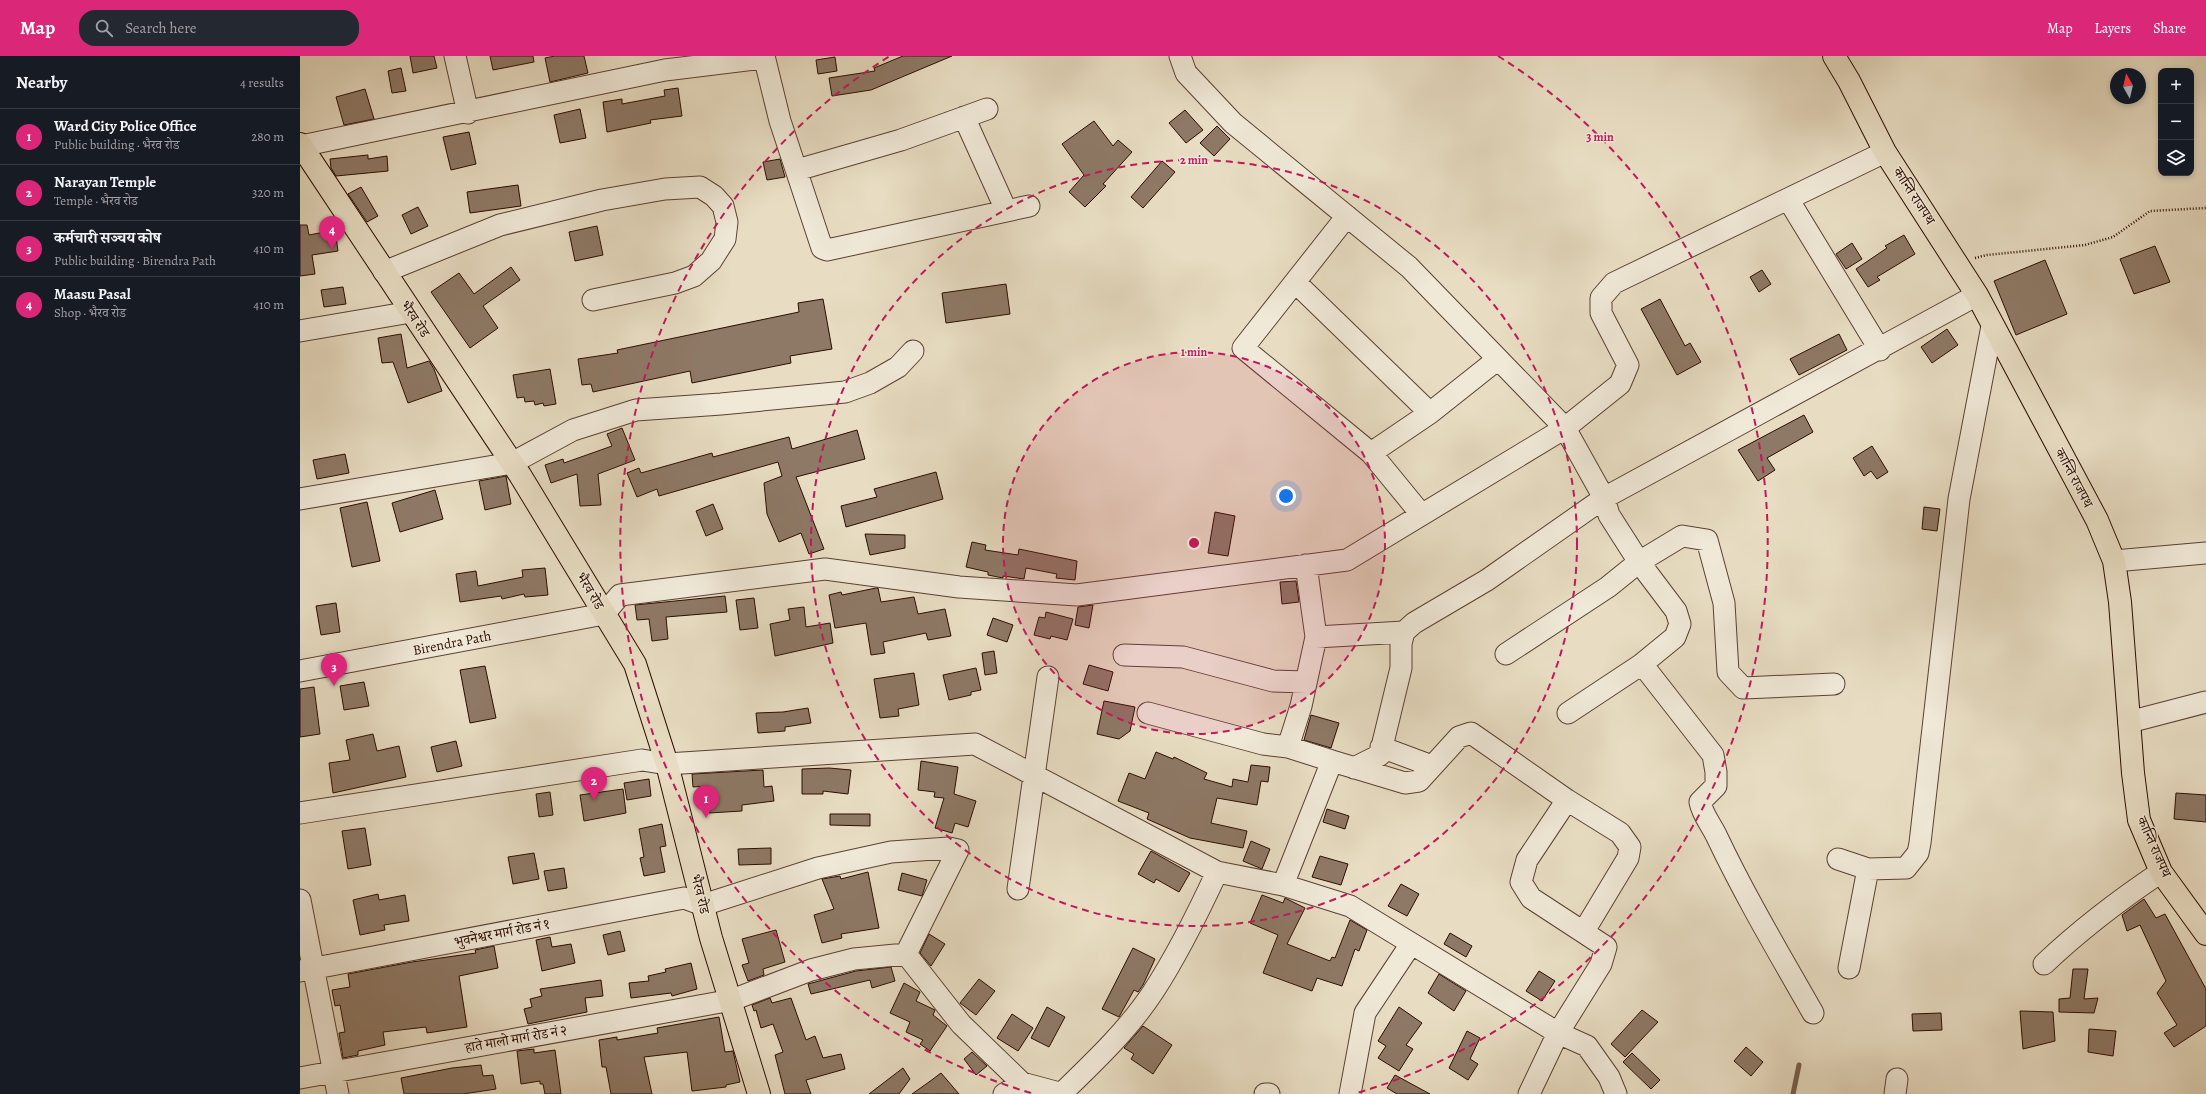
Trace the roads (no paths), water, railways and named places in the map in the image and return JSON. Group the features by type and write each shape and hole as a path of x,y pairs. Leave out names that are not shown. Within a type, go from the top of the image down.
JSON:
{"main road":[{"name":"कान्ति राजपथ","path":"1834,56 1849,81 1885,152 1976,295 2096,520 2114,561 2120,602 2133,774 2139,820 2161,872 2206,934"},
{"name":"भैरव रोड","path":"301,145 512,463 635,664 667,764 711,938 732,1000 759,1094"}],"street":[{"path":"455,56 468,113"},
{"path":"1180,56 1186,73 1233,123 1409,267 1565,428 1604,498 1609,516 1639,562 1676,611 1680,624 1675,637 1642,664 1568,713"},
{"path":"301,145 468,113 665,70 764,57 780,121 822,248 827,250 1029,206"},
{"path":"797,170 901,140 987,109"},
{"path":"964,117 1006,210"},
{"path":"604,614 620,595 825,570 959,587 1077,595 1347,560 1565,428 1620,384 1628,365 1601,313 1602,298 1614,283 1885,152"},
{"path":"384,272 500,225 602,200 665,189 700,187 714,196 723,206 727,222 725,239 711,261 694,276 675,283 593,300"},
{"path":"1788,199 1880,350"},
{"path":"1347,216 1243,348 1371,453 1421,514"},
{"path":"1295,282 1430,414"},
{"path":"1354,768 1380,755 1402,668 1400,644 1404,632 1414,623 1487,580 1604,498 1880,350 1976,295"},
{"path":"300,331 411,312"},
{"path":"1838,859 1868,869 1906,868 1918,854 1928,780 1958,499 1992,326"},
{"path":"300,499 512,463 573,430 636,410 713,405 845,392 870,383 898,367 913,351"},
{"path":"1371,453 1430,414 1498,359"},
{"path":"1506,654 1608,588 1639,562 1682,536 1707,540 1724,603 1728,672 1743,688 1834,684"},
{"path":"2114,561 2206,553"},
{"path":"1288,747 1301,706 1316,637 1306,565"},
{"name":"Birendra Path","path":"300,671 604,614"},
{"path":"1316,637 1404,632"},
{"path":"1124,655 1184,657 1273,681 1306,682"},
{"path":"1642,664 1713,755 1716,772 1716,786 1700,802 1701,810 1710,821 1744,891 1813,1013"},
{"path":"1018,889 1036,776 1048,677"},
{"path":"2129,722 2206,702"},
{"path":"1148,713 1263,744 1288,747 1405,783 1419,781 1459,737 1471,732 1567,800 1620,833 1630,847 1628,858 1584,931"},
{"path":"300,813 642,760 667,764 975,744 1217,872 1283,885 1350,906 1558,1034 1587,1046 1609,1077 1616,1094"},
{"path":"1381,747 1432,766"},
{"path":"1283,885 1332,761"},
{"path":"1529,1094 1558,1034 1601,964 1606,947 1584,931 1531,898 1521,882 1527,860 1567,800"},
{"path":"702,905 832,865 891,852 949,848 958,850 906,954 961,1024 1022,1083 1062,1094 1110,1046 1152,993 1190,931 1217,872"},
{"path":"1848,968 1868,869"},
{"path":"2044,964 2075,934 2116,902 2161,872"},
{"name":"भुवनेश्वर मार्ग रोड नं १","path":"307,970 684,898 702,905"},
{"path":"300,900 307,970 334,1071 338,1094"},
{"path":"1350,1094 1365,1013 1411,944"},
{"name":"हाते मालो मार्ग रोड नं २","path":"300,1078 732,1000 811,970 854,959 906,954"},
{"path":"1004,1094 1022,1083"}],"waterway":[{"path":"1793,1094 1799,1065"}],"place":[{"name":"Maasu Pasal","path":"332,249"},
{"name":"कर्मचारी सञ्चय कोष","path":"334,686"},
{"name":"Narayan Temple","path":"594,800"},
{"name":"Ward City Police Office","path":"706,818"}]}
